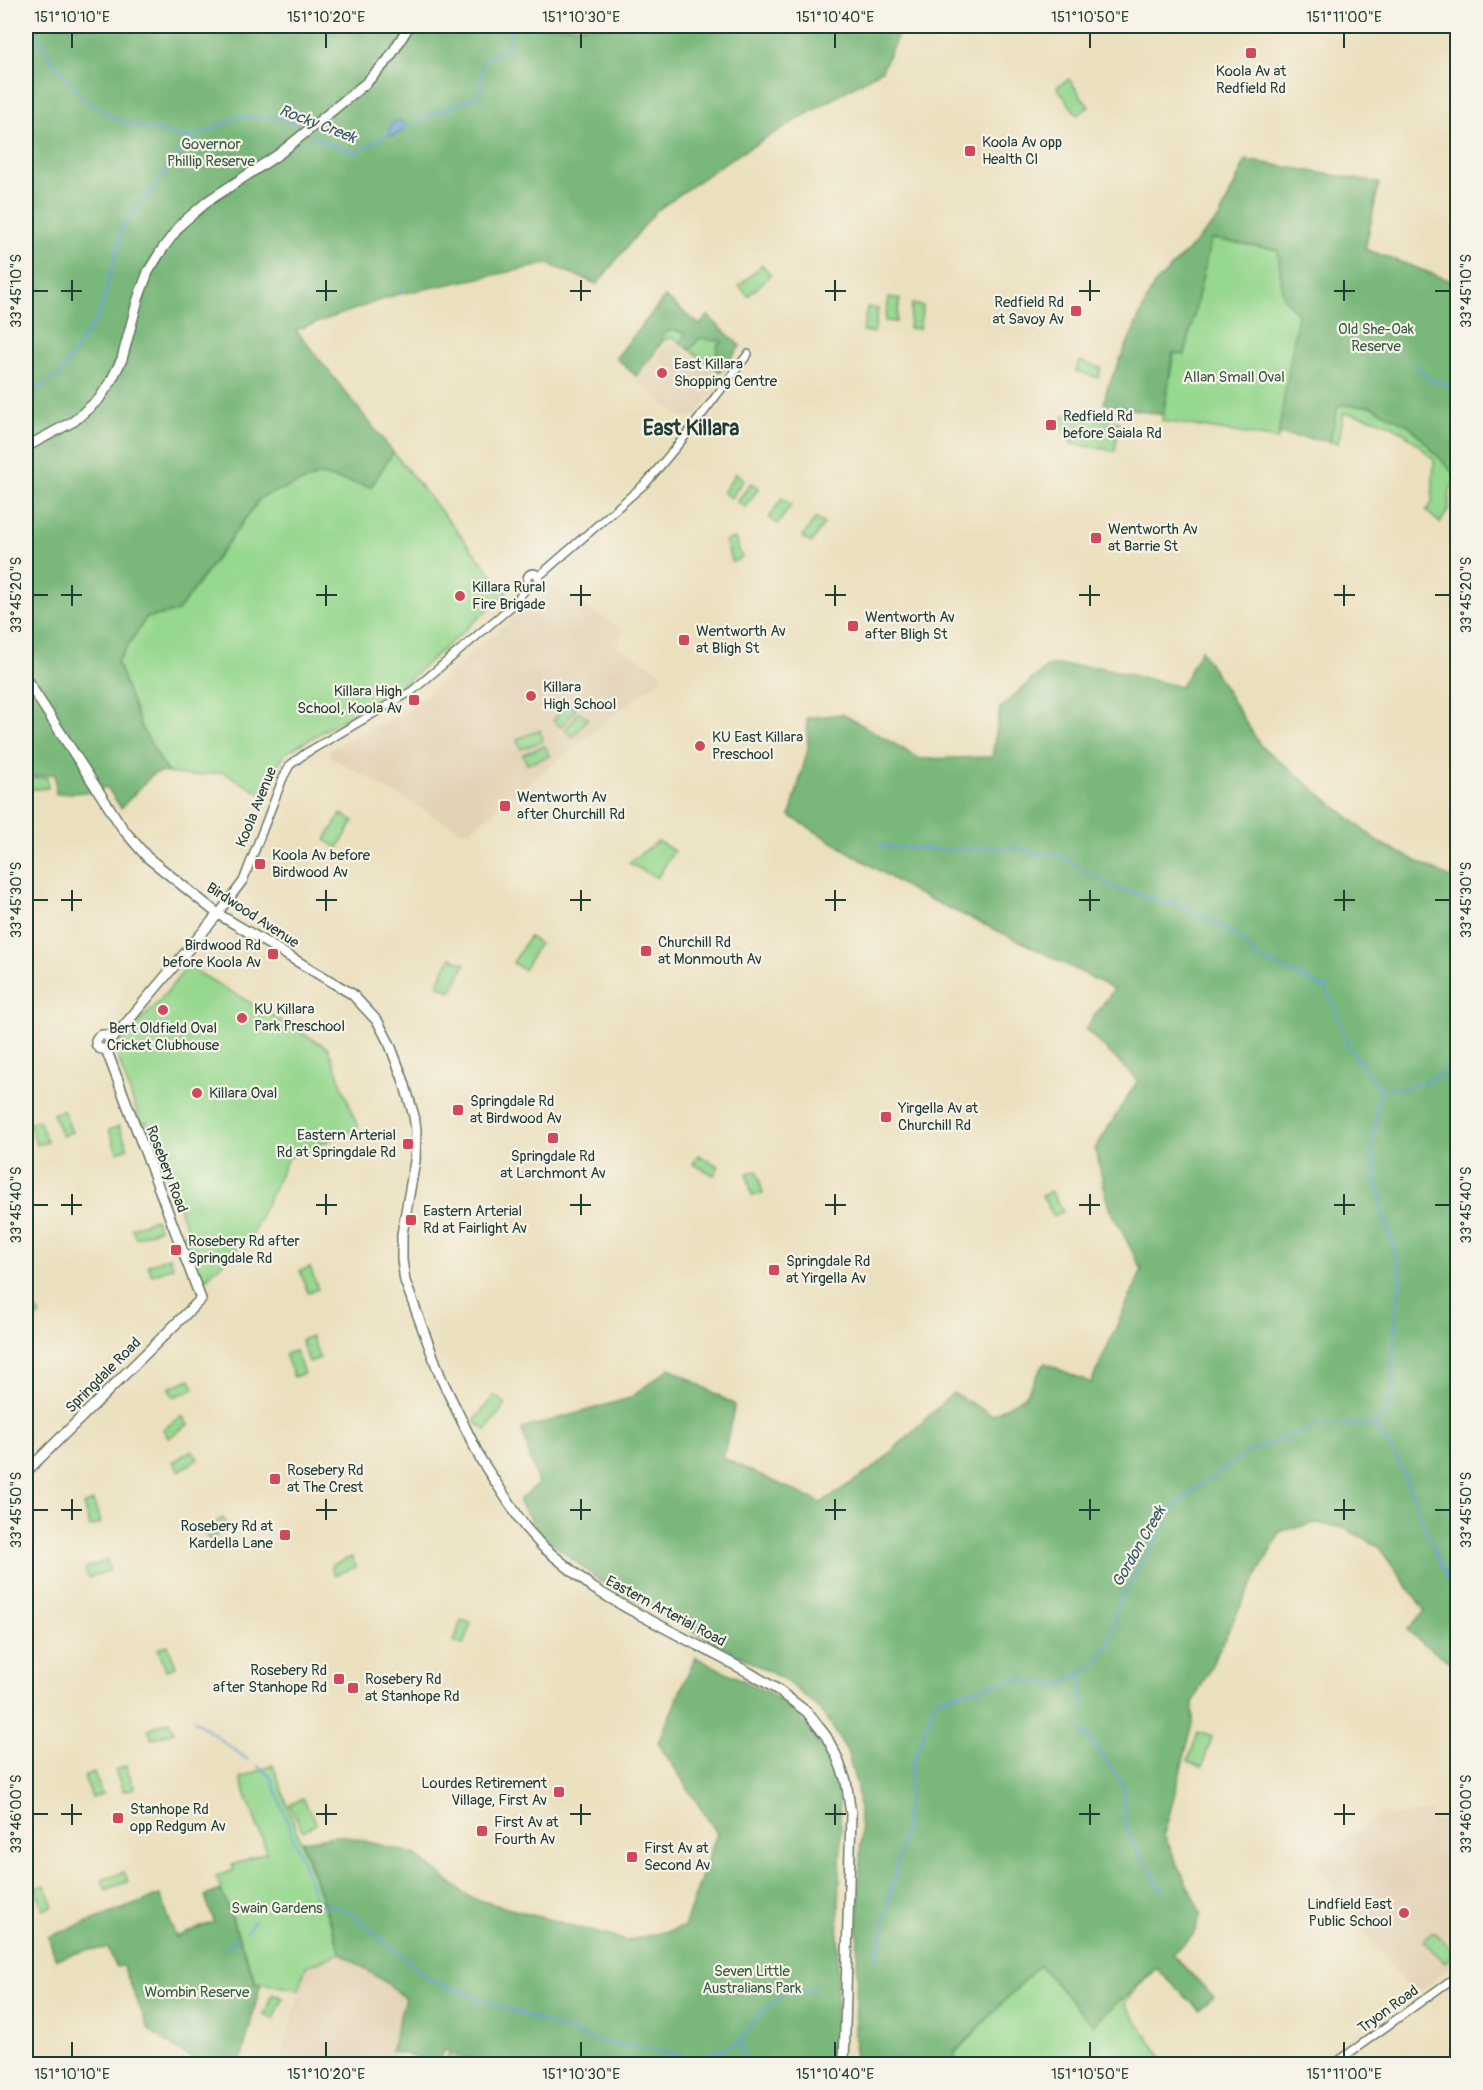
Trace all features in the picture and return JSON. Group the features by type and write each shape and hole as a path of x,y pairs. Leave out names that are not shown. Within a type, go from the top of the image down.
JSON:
{"main road":[{"path":"26,445 74,421 92,405 117,373 142,286 153,262 172,235 208,201 279,154 366,83 388,60 410,26"},
{"name":"Birdwood Avenue","path":"26,679 123,829 147,856 218,914 332,981 368,1010 378,1022 390,1045 414,1116"},
{"name":"Koola Avenue","path":"107,1044 218,914"},
{"name":"Rosebery Road","path":"107,1044 201,1299"},
{"name":"Eastern Arterial Road","path":"414,1116 415,1161 401,1240 405,1281 441,1378 481,1460 525,1527 543,1547 593,1588 629,1610 778,1690 807,1712 826,1736 837,1757 846,1781 850,1814 844,2064"},
{"name":"Springdale Road","path":"26,1472 201,1299"}],"street":[{"name":"Koola Avenue","path":"218,914 243,881 290,765 306,753 412,691 513,604 529,585 526,580 529,574 535,574 538,577 647,482 677,447 747,354"},
{"name":"Tryon Road","path":"1334,2064 1458,1975"}],"shaded area":[{"path":"669,342 673,342 723,379 696,414 688,417 680,417 637,382"},
{"name":"Killara High School","path":"547,585 624,630 616,645 663,673 661,678 470,830 460,831 330,756 330,750 370,728 404,714"},
{"name":"Lindfield East Public School","path":"1384,1811 1389,1817 1430,1811 1431,1819 1457,1820 1457,1963 1412,1995 1314,1863"},
{"path":"341,1953 405,1998 391,2050 401,2053 400,2060 380,2057 378,2064 280,2064 306,1966"}],"green space":[{"name":"Governor Phillip Reserve","path":"26,26 902,26 882,70 727,161 655,212 597,284 548,264 395,295 296,330 393,452 371,487 320,475 261,497 178,611 146,618 117,662 141,727 168,773 153,774 121,808 107,787 86,792 56,794 55,774 26,777"},
{"path":"1069,79 1089,107 1077,115 1057,87"},
{"name":"Old She-Oak Reserve","path":"1246,160 1379,183 1365,249 1457,283 1457,485 1455,483 1450,489 1449,509 1440,523 1426,511 1432,503 1434,460 1404,433 1384,422 1344,413 1338,443 1279,434 1278,439 1162,421 1174,353 1185,354 1211,239 1206,232 1219,218"},
{"name":"Old She-Oak Reserve","path":"1246,160 1379,183 1365,249 1457,283 1457,477 1410,426 1370,406 1338,405 1330,441 1278,434 1298,314 1283,297 1278,250 1211,239 1185,355 1173,353 1163,415 1104,404 1107,389 1153,286 1219,218"},
{"path":"762,265 771,275 748,296 739,286"},
{"path":"665,297 700,325 708,316 740,346 720,372 675,339 669,338 663,341 636,376 616,358"},
{"path":"665,297 700,325 708,316 740,346 720,372 716,362 718,343 722,343 721,339 715,341 700,338 690,350 680,343 685,334 675,330 666,332 653,355 636,376 616,358"},
{"path":"889,297 900,299 896,322 885,321"},
{"path":"912,304 923,306 919,329 909,328"},
{"path":"867,307 878,309 874,333 863,331"},
{"path":"1080,361 1101,368 1098,378 1076,371"},
{"path":"1069,414 1119,422 1115,451 1072,444 1061,422 1063,416"},
{"path":"393,452 507,593 406,682 286,753 276,767 265,796 223,772 193,776 168,773 141,727 117,662 146,618 178,611 261,497 320,475 371,487"},
{"path":"736,473 744,479 731,498 723,492"},
{"path":"751,483 759,488 746,507 737,502"},
{"path":"782,498 791,505 778,524 769,518"},
{"path":"816,518 824,524 811,543 802,537"},
{"path":"735,538 742,558 732,562 725,541"},
{"path":"1201,650 1260,745 1380,843 1457,881 1457,1666 1426,1646 1407,1630 1425,1611 1378,1546 1344,1528 1315,1523 1281,1531 1238,1611 1193,1703 1193,1723 1164,1835 1201,1914 1193,1935 1172,1954 1214,1997 1199,2010 1156,1968 1093,2025 1039,1965 955,2052 955,2064 854,2064 861,1832 857,1787 847,1751 829,1721 811,1701 783,1679 600,1581 539,1532 518,1501 538,1484 522,1429 630,1398 670,1368 735,1405 723,1458 821,1503 874,1468 953,1393 992,1415 1024,1397 1045,1363 1091,1383 1142,1270 1110,1209 1095,1149 1138,1080 1085,1029 1114,989 1028,945 914,892 790,816 808,749 807,718 843,714 920,759 992,757 1000,708 1049,665 1099,667 1181,687"},
{"path":"567,702 576,709 561,727 553,721"},
{"path":"579,712 588,718 573,737 565,730"},
{"path":"540,730 543,741 521,749 517,739"},
{"path":"545,746 549,756 527,764 523,754"},
{"path":"47,777 48,788 26,790 26,779"},
{"path":"341,814 354,821 338,848 325,840"},
{"path":"658,841 674,851 657,878 629,863"},
{"path":"529,937 539,943 524,970 513,963"},
{"path":"451,957 465,964 451,992 437,984"},
{"path":"187,966 328,1048 358,1128 288,1158 252,1234 207,1278 199,1277 183,1234 188,1232 147,1122 141,1124 117,1055 129,1033 164,996"},
{"path":"63,1110 72,1132 62,1136 53,1114"},
{"path":"39,1120 47,1142 37,1145 29,1124"},
{"path":"119,1126 128,1148 117,1152 109,1130"},
{"path":"698,1155 719,1166 714,1175 693,1164"},
{"path":"757,1171 763,1194 752,1196 747,1173"},
{"path":"1051,1191 1063,1211 1054,1216 1042,1196"},
{"path":"155,1219 159,1229 136,1238 132,1228"},
{"path":"169,1257 173,1267 152,1275 148,1265"},
{"path":"310,1267 318,1289 308,1293 300,1271"},
{"path":"33,1307 40,1315 26,1329 26,1314"},
{"path":"311,1336 320,1358 309,1362 301,1340"},
{"path":"295,1351 304,1373 294,1377 285,1354"},
{"path":"190,1379 194,1389 173,1397 169,1388"},
{"path":"494,1395 506,1404 486,1430 474,1421"},
{"path":"182,1416 188,1425 168,1438 163,1429"},
{"path":"192,1450 198,1459 179,1471 173,1462"},
{"path":"93,1501 101,1523 90,1527 83,1505"},
{"path":"223,1518 229,1527 209,1540 203,1530"},
{"path":"352,1557 356,1567 334,1575 331,1565"},
{"path":"107,1560 110,1570 88,1578 85,1568"},
{"path":"461,1620 471,1623 463,1645 454,1642"},
{"path":"168,1645 176,1667 166,1670 158,1649"},
{"name":"Seven Little Australians Park","path":"695,1657 773,1695 800,1717 815,1736 829,1762 838,1791 841,1831 835,2064 487,2064 444,2050 440,2063 391,2051 405,1998 341,1953 302,1841 342,1835 414,1854 471,1898 627,1941 684,1927 717,1833 658,1743"},
{"path":"170,1721 174,1732 152,1739 148,1729"},
{"path":"1198,1732 1212,1737 1202,1767 1188,1762"},
{"name":"Swain Gardens","path":"273,1765 341,1953 306,1966 299,1990 257,1984 216,1876 234,1870 232,1865 267,1852 240,1778"},
{"path":"126,1766 134,1788 123,1791 115,1770"},
{"path":"94,1772 102,1794 92,1798 84,1776"},
{"path":"303,1798 316,1824 303,1831 290,1805"},
{"path":"124,1872 128,1881 106,1890 102,1880"},
{"path":"45,1885 53,1906 43,1910 36,1888"},
{"name":"Wombin Reserve","path":"221,1890 256,1984 261,1983 240,2064 199,2064 149,2030 123,1966 116,1967 108,1948 87,1950 56,1959 48,1937 160,1895 176,1937 214,1922 205,1896"},
{"path":"1433,1931 1455,1953 1445,1962 1423,1941"},
{"path":"1039,1965 1052,1979 1156,1968 1124,2002 1166,2064 955,2064 955,2053"},
{"path":"273,1994 283,1998 274,2019 264,2015"},
{"path":"448,2054 470,2060 469,2064 445,2064"}],"water":[{"path":"400,120 404,131 392,136 389,133 391,125"}],"waterway":[{"path":"32,26 49,56 83,99 119,121 190,139"},
{"name":"Rocky Creek","path":"401,128 480,95 483,61 510,44 511,26"},
{"name":"Rocky Creek","path":"26,396 59,376 100,313 123,226 190,139 237,117 279,118 302,126 306,130"},
{"name":"Rocky Creek","path":"310,134 356,153 391,132"},
{"path":"400,287 401,293"},
{"path":"1414,364 1430,380 1458,387"},
{"path":"878,846 947,850 1003,847 1063,857 1115,888 1191,909 1238,936 1255,956 1325,988 1336,1009 1348,1046 1380,1089"},
{"name":"Gordon Creek","path":"876,1959 903,1838 912,1763 936,1699 1012,1679 1057,1685 1090,1669 1108,1646 1119,1602 1177,1503 1246,1453 1320,1424 1375,1426 1392,1403 1394,1333 1401,1274 1383,1213 1372,1150 1380,1089 1407,1088 1455,1069 1458,1071"},
{"path":"1375,1426 1398,1461 1441,1566 1458,1600"},
{"path":"1080,1675 1084,1710"},
{"path":"194,1720 248,1760"},
{"path":"1079,1728 1098,1749 1123,1784 1126,1827 1163,1892"},
{"path":"258,1766 271,1777 317,1902"},
{"path":"291,1909 317,1903 349,1911 432,1981 593,2040 696,2058 740,2042"},
{"path":"247,1931 254,1921"},
{"path":"226,1948 238,1938"},
{"name":"Gordon Creek","path":"744,2064 740,2042 756,2017 785,1993 814,1990"}],"place":[{"name":"Koola Av at Redfield Rd","path":"1251,53"},
{"name":"Koola Av opp Health Cl","path":"970,151"},
{"name":"Redfield Rd at Savoy Av","path":"1076,311"},
{"name":"East Killara Shopping Centre","path":"662,373"},
{"name":"Redfield Rd before Saiala Rd","path":"1051,425"},
{"name":"Wentworth Av at Barrie St","path":"1096,538"},
{"name":"Killara Rural Fire Brigade","path":"460,596"},
{"name":"Wentworth Av after Bligh St","path":"853,626"},
{"name":"Wentworth Av at Bligh St","path":"684,640"},
{"name":"Killara High School","path":"531,696"},
{"name":"Killara High School, Koola Av","path":"414,700"},
{"name":"KU East Killara Preschool","path":"700,746"},
{"name":"Wentworth Av after Churchill Rd","path":"505,806"},
{"name":"Koola Av before Birdwood Av","path":"260,864"},
{"name":"Churchill Rd at Monmouth Av","path":"646,951"},
{"name":"Birdwood Rd before Koola Av","path":"273,954"},
{"name":"Bert Oldfield Oval Cricket Clubhouse","path":"163,1010"},
{"name":"KU Killara Park Preschool","path":"242,1018"},
{"name":"Killara Oval","path":"197,1093"},
{"name":"Springdale Rd at Birdwood Av","path":"458,1110"},
{"name":"Yirgella Av at Churchill Rd","path":"886,1117"},
{"name":"Springdale Rd at Larchmont Av","path":"553,1138"},
{"name":"Eastern Arterial Rd at Springdale Rd","path":"408,1144"},
{"name":"Eastern Arterial Rd at Fairlight Av","path":"411,1220"},
{"name":"Rosebery Rd after Springdale Rd","path":"176,1250"},
{"name":"Springdale Rd at Yirgella Av","path":"774,1270"},
{"name":"Rosebery Rd at The Crest","path":"275,1479"},
{"name":"Rosebery Rd at Kardella Lane","path":"285,1535"},
{"name":"Rosebery Rd after Stanhope Rd","path":"339,1679"},
{"name":"Rosebery Rd at Stanhope Rd","path":"353,1688"},
{"name":"Lourdes Retirement Village, First Av","path":"559,1792"},
{"name":"Stanhope Rd opp Redgum Av","path":"118,1818"},
{"name":"First Av at Fourth Av","path":"482,1831"},
{"name":"First Av at Second Av","path":"632,1857"},
{"name":"Lindfield East Public School","path":"1404,1913"}],"district":[{"name":"East Killara","path":"691,428"}],"park label":[{"name":"Allan Small Oval","path":"1234,377"}]}
